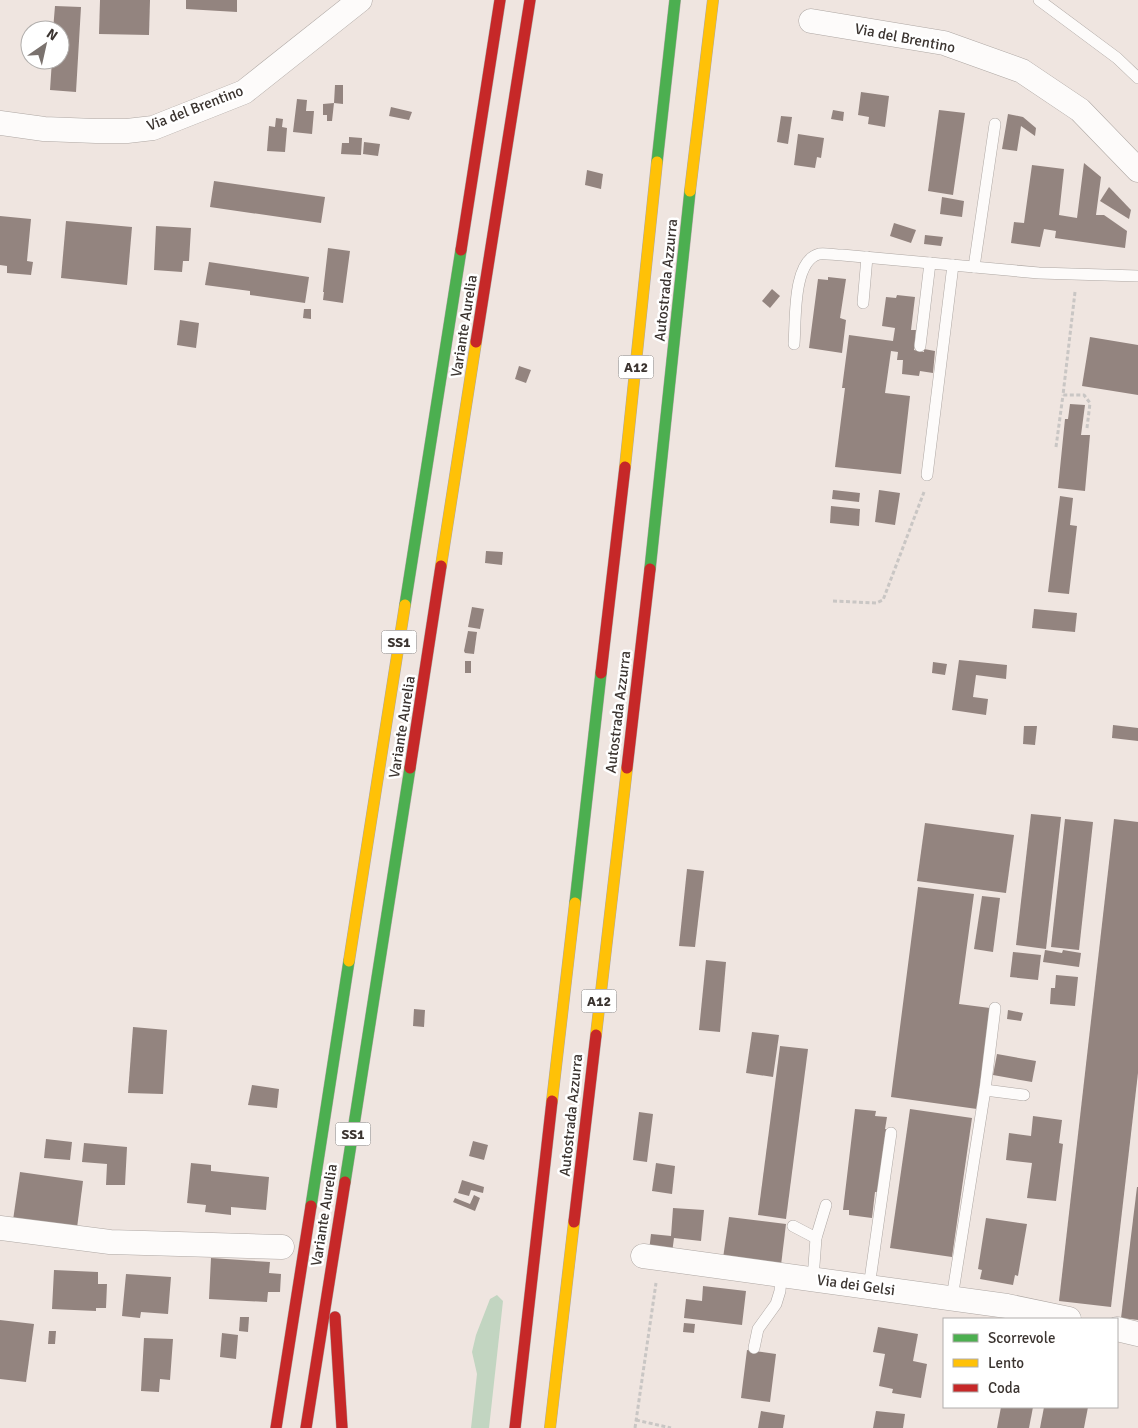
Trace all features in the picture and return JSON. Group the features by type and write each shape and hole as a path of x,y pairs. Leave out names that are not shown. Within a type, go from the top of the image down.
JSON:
{"highway":[{"name":"Variante Aurelia","path":"276,1428 500,0"},
{"name":"Variante Aurelia","path":"306,1428 530,0"},
{"name":"Autostrada Azzurra","path":"515,1428 638,349 675,0"},
{"name":"Autostrada Azzurra","path":"550,1428 654,536 712,0"},
{"path":"332,1266 342,1428"}],"street":[{"name":"Via del Brentino","path":"0,124 44,129 96,131 127,131 153,128 244,92 360,0"},
{"name":"Via del Brentino","path":"811,21 944,43 1022,71 1080,110 1138,170"},
{"path":"0,1228 110,1242 282,1247"},
{"name":"Via dei Gelsi","path":"651,1257 1007,1306 1064,1318"},
{"path":"1118,1330 1138,1334"}],"lane":[{"path":"1038,0 1117,58 1138,78"},
{"path":"974,267 995,124"},
{"path":"794,344 799,280 802,268 810,259 818,254 1039,273 1138,276"},
{"path":"863,303 867,257"},
{"path":"920,346 930,263"},
{"path":"927,475 953,265"},
{"path":"952,1298 985,1090 995,1008"},
{"path":"985,1090 1024,1095"},
{"path":"869,1287 891,1133"},
{"path":"813,1279 816,1238 826,1206"},
{"path":"793,1226 816,1238"},
{"path":"754,1348 758,1329 776,1304 781,1275"}],"path":[{"path":"1056,447 1077,274"},
{"path":"1063,395 1084,395 1090,403 1087,428"},
{"path":"833,601 876,603 883,600 921,502 927,484 927,475"},
{"path":"635,1428 651,1257"},
{"path":"636,1420 671,1428"}],"green space":[{"path":"497,1295 503,1301 489,1428 471,1428 477,1374 472,1352 476,1335 490,1299"}],"building":[{"path":"100,0 150,0 149,35 99,34"},
{"path":"186,0 237,0 237,12 186,9"},
{"path":"55,6 81,7 76,92 50,90 51,70 70,70 70,20 54,20"},
{"path":"335,85 343,85 343,104 334,103"},
{"path":"861,92 889,96 885,127 868,124 869,117 858,115"},
{"path":"297,99 307,100 306,111 314,111 312,134 293,132"},
{"path":"334,103 332,121 327,121 327,115 323,115 323,104"},
{"path":"391,107 412,112 409,120 389,116"},
{"path":"833,110 844,112 843,121 831,119"},
{"path":"939,110 965,113 953,195 928,191"},
{"path":"1008,114 1023,117 1036,128 1035,136 1021,126 1017,151 1002,149"},
{"path":"781,116 792,117 788,144 777,142"},
{"path":"276,118 283,119 282,127 287,128 285,152 267,151 269,126 275,127"},
{"path":"798,134 824,138 821,158 817,157 815,168 794,165"},
{"path":"349,137 362,138 361,155 341,154 342,143 349,143"},
{"path":"364,142 380,144 378,156 363,154"},
{"path":"1084,163 1101,177 1096,215 1104,215 1127,231 1125,248 1055,238 1056,231 1044,229 1040,247 1011,243 1014,222 1024,223 1032,165 1064,169 1059,215 1077,218"},
{"path":"587,170 603,174 601,189 585,185"},
{"path":"214,181 325,197 321,223 210,207"},
{"path":"1109,187 1131,210 1129,219 1100,201"},
{"path":"942,197 964,201 962,217 940,214"},
{"path":"0,216 31,219 27,261 33,262 31,275 7,273 7,266 0,265"},
{"path":"66,221 132,227 127,285 61,278"},
{"path":"894,223 916,230 911,243 890,236"},
{"path":"156,226 191,228 189,261 183,261 182,272 154,270"},
{"path":"925,235 943,237 941,246 924,244"},
{"path":"328,248 350,251 343,303 323,300"},
{"path":"209,262 309,277 305,303 250,295 250,291 205,285"},
{"path":"828,277 846,279 840,318 846,320 842,353 809,348 818,279 828,280"},
{"path":"772,289 780,296 770,308 762,301"},
{"path":"897,295 915,297 911,330 916,330 914,350 924,352 924,349 935,351 933,373 920,371 919,376 902,374 903,360 897,360 898,352 891,351 885,393 910,396 901,474 835,467 845,388 842,388 849,335 893,341 895,328 882,326 886,297 896,298"},
{"path":"304,309 311,309 311,319 303,318"},
{"path":"180,320 199,323 196,348 177,345"},
{"path":"1090,337 1138,345 1138,395 1082,386"},
{"path":"519,366 531,370 526,383 515,379"},
{"path":"1070,404 1085,405 1081,435 1090,435 1085,491 1058,488 1065,419 1068,419"},
{"path":"833,490 860,493 859,502 832,499"},
{"path":"879,490 900,493 895,525 875,522"},
{"path":"1060,496 1073,498 1070,525 1077,526 1069,594 1048,592"},
{"path":"831,506 860,509 859,526 830,523"},
{"path":"486,551 503,552 502,565 485,563"},
{"path":"472,607 484,609 480,629 468,627"},
{"path":"1034,609 1077,613 1075,632 1032,628"},
{"path":"468,631 477,632 474,654 465,653 464,651"},
{"path":"959,660 1007,665 1006,679 976,675 973,697 988,699 986,715 952,710"},
{"path":"465,661 471,661 471,673 465,673"},
{"path":"933,662 947,664 945,675 932,673"},
{"path":"1113,725 1138,728 1138,741 1112,738"},
{"path":"1024,726 1037,726 1035,745 1023,744"},
{"path":"1031,814 1061,817 1046,949 1016,945"},
{"path":"1065,819 1093,822 1079,950 1051,947"},
{"path":"1114,819 1138,822 1138,1073 1111,1307 1059,1301"},
{"path":"925,823 1014,835 1006,893 917,881"},
{"path":"687,869 704,871 695,947 679,946"},
{"path":"918,887 974,894 959,1004 990,1008 977,1109 891,1097"},
{"path":"982,896 1000,898 993,952 974,949"},
{"path":"1045,950 1062,953 1063,950 1081,953 1079,967 1043,962"},
{"path":"1013,952 1041,955 1038,980 1010,977"},
{"path":"706,960 726,962 720,1032 699,1030"},
{"path":"1056,975 1078,977 1075,1006 1050,1004 1051,988 1055,988"},
{"path":"414,1009 425,1010 424,1027 413,1026"},
{"path":"1008,1010 1023,1013 1021,1021 1007,1019"},
{"path":"133,1027 167,1030 163,1094 128,1093"},
{"path":"752,1032 779,1035 773,1077 746,1073"},
{"path":"780,1046 808,1049 786,1219 758,1215"},
{"path":"997,1054 1036,1061 1032,1082 993,1075"},
{"path":"252,1085 279,1089 277,1108 248,1105"},
{"path":"855,1109 876,1111 875,1116 887,1117 885,1129 889,1130 879,1192 875,1192 872,1218 849,1215 849,1210 843,1210"},
{"path":"910,1109 972,1118 952,1257 890,1248"},
{"path":"639,1112 653,1114 647,1162 633,1160"},
{"path":"1033,1116 1062,1120 1059,1143 1063,1144 1056,1201 1027,1198 1032,1163 1006,1160 1009,1133 1031,1136"},
{"path":"46,1139 72,1142 70,1160 44,1158"},
{"path":"473,1141 488,1145 484,1160 469,1156"},
{"path":"84,1143 127,1147 125,1185 106,1185 107,1164 82,1162"},
{"path":"191,1163 211,1165 211,1171 269,1177 266,1210 231,1207 231,1215 205,1212 206,1205 187,1203"},
{"path":"656,1163 675,1166 672,1194 652,1191"},
{"path":"20,1172 83,1181 77,1228 13,1220"},
{"path":"462,1180 484,1187 483,1193 471,1190 469,1196 458,1193"},
{"path":"1138,1187 1138,1320 1121,1318"},
{"path":"474,1195 480,1198 475,1211 453,1202 455,1198 470,1204"},
{"path":"673,1208 704,1210 701,1241 674,1238 672,1253 649,1251 651,1234 671,1236"},
{"path":"729,1217 786,1224 781,1265 723,1258"},
{"path":"986,1218 1027,1224 1018,1276 1015,1275 1013,1285 980,1279 982,1270 978,1269"},
{"path":"211,1258 270,1262 269,1273 281,1274 280,1292 268,1292 267,1302 209,1299"},
{"path":"54,1270 98,1272 98,1284 107,1284 106,1308 96,1308 96,1311 52,1309"},
{"path":"126,1274 171,1277 168,1314 141,1312 140,1318 122,1316"},
{"path":"703,1286 746,1291 742,1325 684,1318 686,1299 702,1301"},
{"path":"240,1317 249,1317 248,1332 239,1331"},
{"path":"0,1320 34,1324 26,1382 0,1379"},
{"path":"684,1323 695,1324 694,1333 683,1332"},
{"path":"878,1327 918,1334 913,1361 927,1364 921,1398 892,1393 893,1389 879,1386 885,1354 873,1352"},
{"path":"49,1331 56,1331 55,1344 48,1344"},
{"path":"222,1333 238,1335 236,1359 220,1357"},
{"path":"144,1338 173,1339 170,1380 160,1379 159,1392 141,1391"},
{"path":"747,1350 776,1354 770,1402 741,1398"},
{"path":"1001,1408 1033,1408 1029,1428 997,1428"},
{"path":"1044,1408 1088,1408 1084,1428 1040,1428"},
{"path":"761,1411 785,1415 783,1428 758,1428"},
{"path":"876,1411 905,1414 903,1428 873,1428"}],"traffic: fast":[{"path":"657,162 675,0"},
{"path":"650,569 690,191"},
{"path":"405,605 461,250"},
{"path":"575,903 601,673"},
{"path":"345,1182 410,768"},
{"path":"311,1206 349,961"}],"traffic: slow":[{"path":"690,191 713,0"},
{"path":"625,467 657,162"},
{"path":"441,566 476,342"},
{"path":"349,961 405,605"},
{"path":"596,1035 627,768"},
{"path":"552,1101 575,903"},
{"path":"550,1428 574,1222"}],"traffic: jam":[{"path":"461,250 500,0"},
{"path":"476,342 530,0"},
{"path":"601,673 625,467"},
{"path":"410,768 441,566"},
{"path":"627,768 650,569"},
{"path":"574,1222 596,1035"},
{"path":"515,1428 552,1101"},
{"path":"306,1428 345,1182"},
{"path":"276,1428 311,1206"},
{"path":"335,1317 342,1428"}]}
